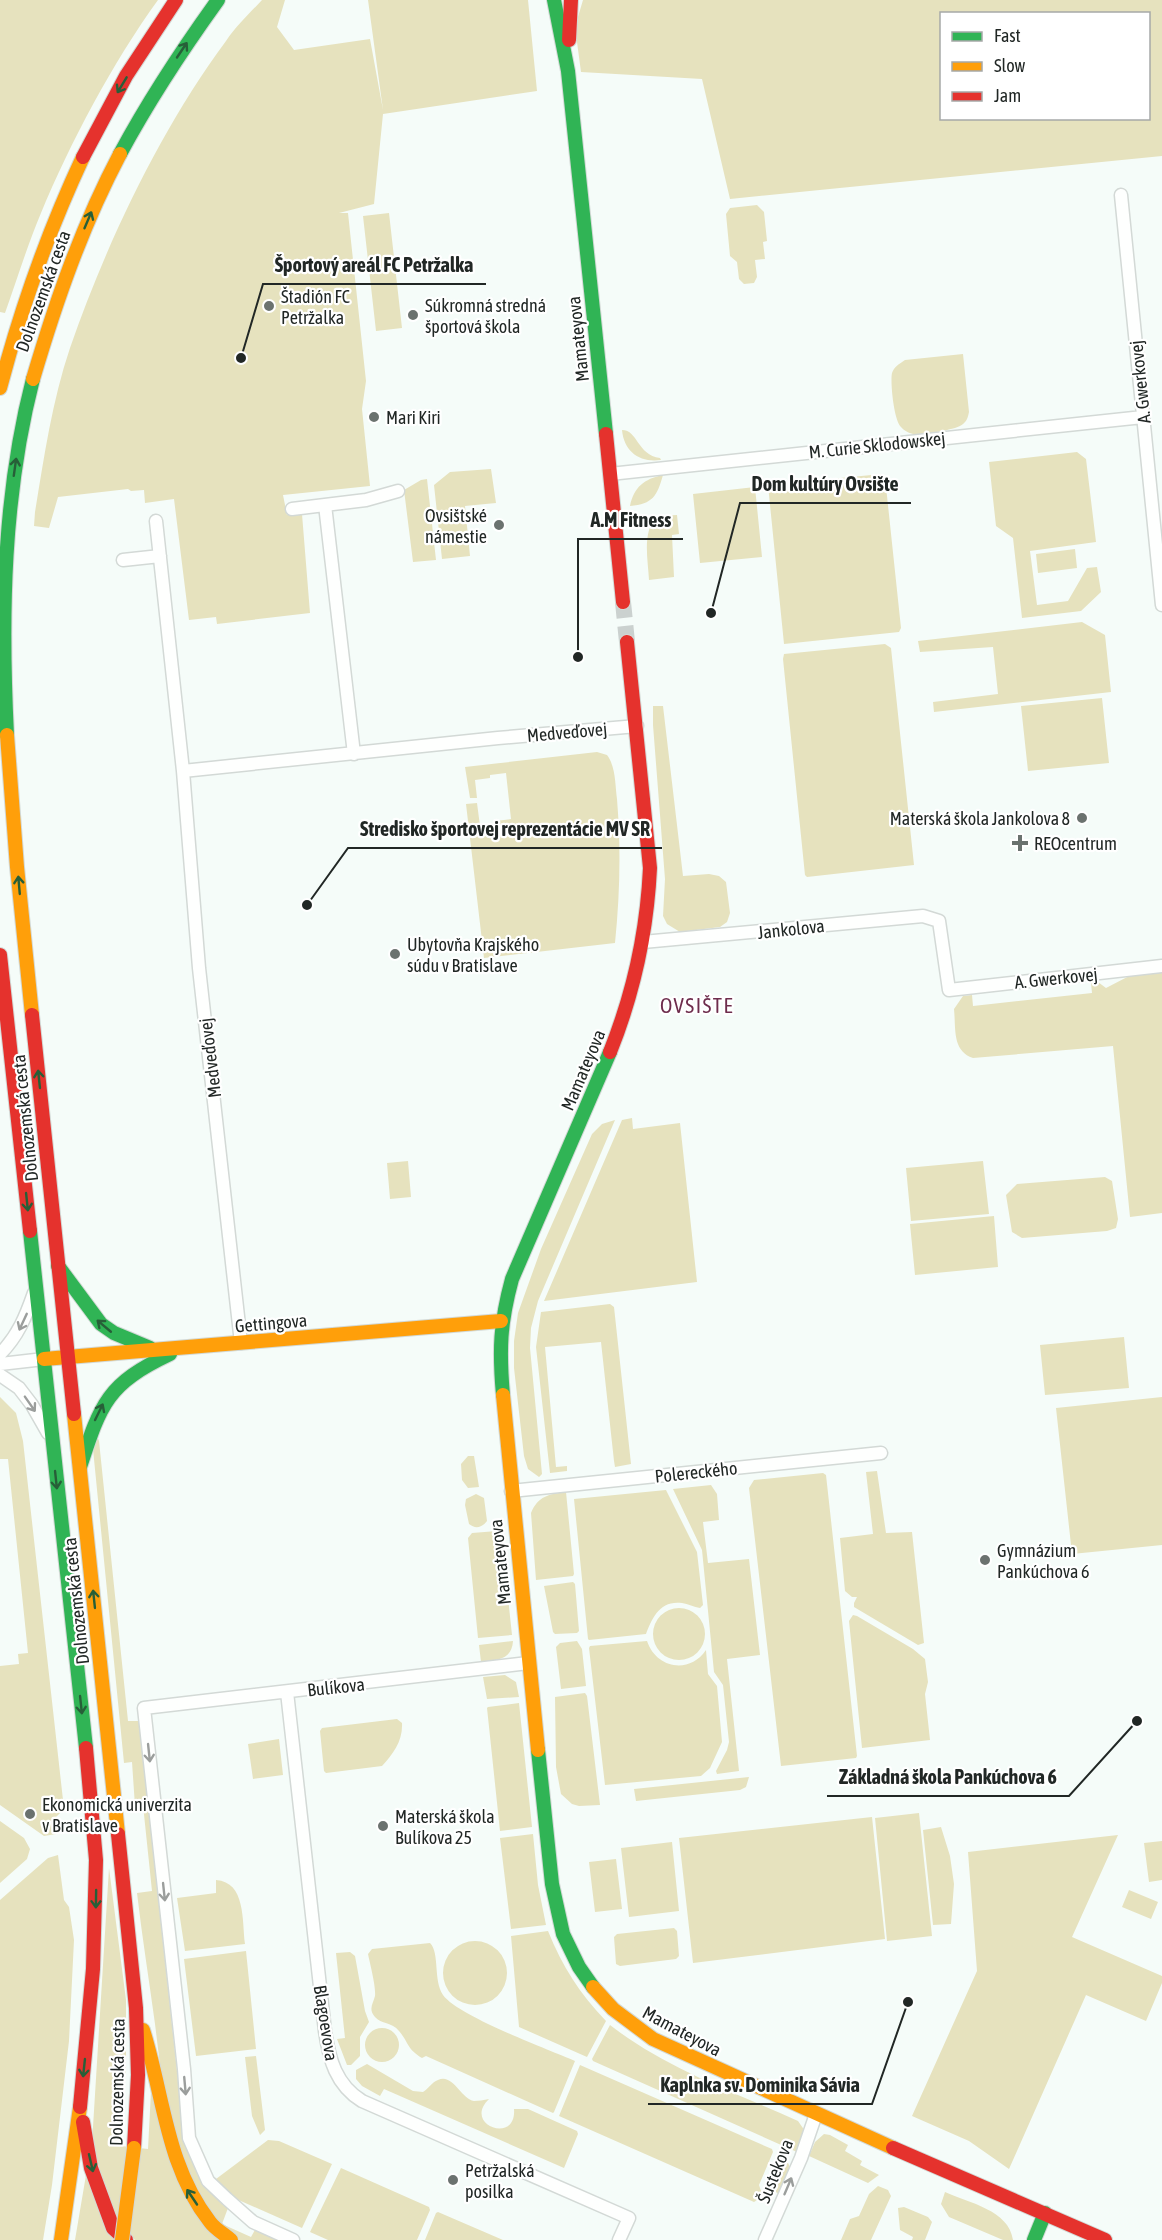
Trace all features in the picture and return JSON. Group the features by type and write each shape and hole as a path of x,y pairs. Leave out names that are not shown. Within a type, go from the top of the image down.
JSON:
{"main road":[{"name":"Dolnozemská cesta","path":"0,388 16,325 33,274 73,176 110,104 176,0"},
{"name":"Dolnozemská cesta","path":"124,2240 134,2148 138,2075 136,2008 22,923 6,729 3,639 7,536 18,448 36,362 58,293 112,168 146,105 218,0"},
{"name":"Mamateyova","path":"554,0 568,71 623,602"},
{"name":"Mamateyova","path":"568,71 571,0"},
{"name":"Mamateyova","path":"627,642 650,868 649,898 643,942 624,1017 512,1279 501,1321 499,1363 528,1663 557,1910 565,1941 584,1974 613,2009 652,2039 816,2114 1105,2240"},
{"name":"Dolnozemská cesta","path":"0,955 87,1757 96,1860 93,1969 80,2106 61,2240"},
{"path":"58,1266 101,1324 114,1334 157,1351"},
{"name":"Gettingova","path":"44,1359 501,1321"},
{"path":"80,1467 98,1413 114,1389 139,1368 182,1349"},
{"path":"136,2008 153,2062 167,2130 185,2185 211,2224 231,2240"},
{"path":"80,2106 91,2168 113,2228 124,2240"},
{"path":"1034,2240 1046,2213"}],"street":[{"name":"A. Gwerkovej","path":"1121,195 1162,605"},
{"name":"M. Curie Sklodowskej","path":"610,474 1143,417"},
{"path":"292,508 366,500 398,491"},
{"path":"325,505 354,754"},
{"name":"Medveďovej","path":"156,521 183,771 199,969 241,1343"},
{"path":"123,560 160,556"},
{"name":"Medveďovej","path":"183,771 637,726"},
{"name":"Jankolova","path":"643,942 923,916 939,921 949,990"},
{"name":"A. Gwerkovej","path":"949,990 1162,966"},
{"path":"0,1354 21,1327 37,1286"},
{"path":"0,1364 44,1359"},
{"path":"0,1375 19,1388 32,1405 52,1440"},
{"name":"Polereckého","path":"511,1491 881,1453"},
{"name":"Bulíkova","path":"293,2240 253,2222 208,2181 189,2138 144,1708 528,1663"},
{"name":"Blagoevova","path":"287,1692 318,1977 328,2051 334,2070 346,2087 362,2101 629,2218 619,2240"},
{"name":"Šustekova","path":"765,2240 801,2158 816,2114"}],"shaded area":[{"path":"0,0 158,0 109,76 65,159 36,225 5,313 0,312"},
{"path":"262,0 285,0 277,27 294,50 370,39 383,110 368,0 528,0 537,91 383,114 374,204 339,213 348,213 366,381 362,409 370,486 283,495 287,515 302,514 310,613 217,624 216,617 189,620 174,499 145,503 144,490 131,491 128,489 58,497 49,528 34,526 35,512 58,388 70,348 100,269 137,189 179,112 230,35"},
{"path":"583,0 1162,0 1162,156 730,199 702,79 581,72 575,27"},
{"path":"757,205 764,212 767,241 763,242 765,259 755,260 757,277 754,283 744,284 739,279 737,262 730,256 726,214 730,208"},
{"path":"389,213 402,328 376,331 363,216"},
{"path":"963,354 969,412 965,422 954,428 931,433 913,434 903,429 896,417 893,401 892,373 894,369 905,360"},
{"path":"622,430 631,434 652,456 661,460 646,460 634,454 623,438"},
{"path":"1077,452 1086,459 1096,542 1030,551 1037,605 1068,601 1087,568 1097,567 1101,592 1081,611 1022,618 1013,538 996,526 989,462"},
{"path":"491,469 496,503 465,506 470,556 442,559 434,485 450,472"},
{"path":"882,474 885,477 901,628 899,632 784,644 768,485"},
{"path":"663,475 653,498 630,506 634,494 641,485"},
{"path":"427,479 436,560 413,562 404,490"},
{"path":"755,487 762,557 700,563 693,494"},
{"path":"677,515 679,534 672,535 674,577 649,580 647,539 652,523 656,516"},
{"path":"1075,549 1077,568 1038,573 1036,554"},
{"path":"1082,622 1105,635 1111,692 934,712 933,702 998,694 993,647 920,652 918,641"},
{"path":"885,644 891,648 914,865 807,877 784,654"},
{"path":"1102,698 1109,763 1028,771 1021,706"},
{"path":"653,706 663,706 683,876 709,874 719,876 726,882 730,913 727,922 720,927 680,932 667,924 663,916 665,879"},
{"path":"597,752 607,755 610,760 614,771 617,799 619,871 615,943 484,958 466,804 477,803 480,826 496,825 496,821 511,819 506,773 475,780 477,798 470,798 465,767"},
{"path":"1162,959 1162,1213 1130,1217 1113,1046 973,1058 966,1055 958,1045 954,1009 963,996 972,995 973,1006 1092,993 1091,983 1098,982 1106,988"},
{"path":"632,1118 633,1129 680,1123 697,1282 544,1301 622,1120"},
{"path":"615,1120 538,1301 531,1328 530,1348 542,1474 539,1477 528,1469 524,1456 514,1368 514,1341 518,1313 541,1249 592,1134 602,1124"},
{"path":"408,1161 411,1197 390,1199 387,1163"},
{"path":"983,1161 989,1214 911,1221 906,1168"},
{"path":"1105,1177 1112,1181 1118,1219 1116,1228 1107,1231 1022,1238 1012,1232 1006,1195 1017,1184"},
{"path":"994,1216 998,1267 915,1275 910,1224"},
{"path":"610,1304 614,1307 631,1464 615,1467 601,1342 545,1347 556,1467 567,1466 567,1471 550,1473 536,1347 541,1312"},
{"path":"1124,1337 1129,1388 1045,1395 1040,1345"},
{"path":"0,1397 16,1413 23,1441 64,1809 54,1819 56,1834 44,1836 0,1805 0,1666 19,1664 18,1654 28,1653 8,1459 0,1459"},
{"path":"1162,1397 1162,1545 1072,1554 1056,1408"},
{"path":"96,1433 99,1441 128,1721 139,1721 184,2135 199,2175 211,2193 228,2208 222,2224 251,2237 256,2228 280,2240 235,2240 213,2218 196,2194 174,2141 163,2083 137,1893 152,1891 143,1805 135,1806 132,1762 124,1763 93,1449"},
{"path":"468,1456 474,1456 479,1487 468,1488 462,1480 461,1464"},
{"path":"877,1471 886,1533 912,1532 924,1643 918,1645 854,1607 857,1597 852,1597 845,1591 840,1538 873,1534 866,1472"},
{"path":"823,1473 826,1475 857,1756 856,1758 781,1766 749,1488 754,1480"},
{"path":"711,1485 717,1494 719,1520 703,1522 708,1563 749,1559 760,1655 727,1659 739,1771 717,1774 716,1771 729,1742 723,1685 714,1672 702,1550 673,1489"},
{"path":"666,1490 697,1552 703,1605 700,1608 682,1603 668,1604 654,1616 646,1634 589,1640 574,1499"},
{"path":"566,1492 574,1574 573,1576 536,1580 531,1513 541,1499"},
{"path":"476,1494 484,1498 487,1521 476,1527 469,1524 465,1505 466,1499"},
{"path":"497,1531 512,1635 478,1638 468,1538 472,1533"},
{"path":"573,1582 579,1631 555,1634 544,1586"},
{"path":"679,1608 693,1612 701,1620 705,1634 701,1648 693,1656 679,1660 665,1656 657,1648 653,1634 657,1620 665,1612"},
{"path":"853,1615 913,1649 925,1659 928,1682 925,1694 930,1740 862,1748 849,1621"},
{"path":"513,1641 510,1652 503,1658 481,1662 479,1645"},
{"path":"577,1641 582,1649 586,1686 561,1689 556,1647 560,1643"},
{"path":"647,1641 651,1650 658,1657 673,1665 691,1663 706,1650 708,1674 717,1686 722,1742 710,1768 701,1776 605,1785 589,1648 590,1646"},
{"path":"505,1675 516,1682 519,1697 487,1699 483,1677"},
{"path":"585,1693 600,1805 579,1806 572,1804 561,1794 556,1767 555,1697"},
{"path":"519,1703 532,1827 500,1831 487,1708"},
{"path":"397,1719 402,1723 401,1736 393,1752 382,1766 326,1773 324,1771 320,1731 322,1728"},
{"path":"279,1739 283,1775 253,1779 248,1744"},
{"path":"749,1777 746,1787 740,1790 636,1801 634,1789"},
{"path":"919,1813 932,1936 887,1941 875,1818"},
{"path":"872,1817 885,1939 693,1963 679,1838"},
{"path":"0,1821 24,1838 30,1849 27,1859 0,1883"},
{"path":"941,1827 950,1856 954,1884 951,1924 933,1925 923,1830"},
{"path":"533,1834 538,1885 546,1925 511,1929 500,1838"},
{"path":"1118,1835 1072,1937 1162,1976 1162,1983 1146,2021 1086,1995 1009,2169 969,2141 912,2116 977,1971 968,1852"},
{"path":"1162,1841 1162,1880 1149,1882 1144,1843"},
{"path":"672,1842 679,1911 629,1917 621,1848"},
{"path":"58,1855 64,1900 69,1907 74,1940 69,2041 52,2185 43,2240 0,2240 0,1900 48,1858"},
{"path":"616,1859 622,1909 595,1912 589,1862"},
{"path":"109,1868 126,2000 126,2063 121,2146 148,2149 152,2072 167,2153 222,2240 135,2240 113,2216 92,2143"},
{"path":"216,1880 226,1882 238,1895 245,1944 185,1951 177,1898 216,1893"},
{"path":"1129,1890 1158,1902 1151,1919 1122,1907"},
{"path":"674,1928 677,1931 679,1956 676,1959 620,1966 616,1964 614,1937 617,1934"},
{"path":"548,1931 572,1979 606,2021 587,2057 519,2027 511,1936"},
{"path":"475,1941 487,1943 498,1950 505,1961 507,1973 505,1985 498,1996 487,2003 475,2005 463,2003 452,1996 445,1985 443,1973 445,1961 452,1950 463,1943"},
{"path":"430,1943 435,1953 440,1989 452,2003 484,2022 575,2061 553,2113 426,2056 422,2058 411,2049 396,2028 377,2019 373,2014 375,1992 368,1954 372,1949"},
{"path":"246,1951 256,2049 196,2056 184,1959"},
{"path":"350,1952 355,1956 369,2022 360,2037 360,2056 351,2065 347,2065 337,2039 345,2038 336,1953"},
{"path":"610,2025 677,2067 798,2121 805,2131 797,2152 593,2061"},
{"path":"382,2028 394,2033 399,2045 394,2057 382,2062 370,2057 365,2045 370,2033"},
{"path":"256,2056 265,2130 260,2135 252,2116 245,2057"},
{"path":"367,2064 413,2091 423,2092 436,2081 443,2079 453,2083 469,2099 474,2101 489,2099 482,2108 482,2117 492,2127 500,2129 508,2126 513,2120 514,2109 528,2109 577,2131 578,2134 564,2168 384,2089 380,2096 362,2086 356,2079 356,2070"},
{"path":"580,2065 772,2149 773,2152 759,2185 761,2191 757,2200 754,2202 559,2116"},
{"path":"824,2134 848,2145 845,2151 862,2161 860,2165 879,2175 868,2183 809,2156 815,2142"},
{"path":"268,2140 279,2141 332,2164 302,2228 234,2198 216,2179"},
{"path":"781,2160 788,2163 790,2167 779,2194 766,2186 776,2161"},
{"path":"341,2168 429,2207 430,2210 417,2240 328,2240 310,2232"},
{"path":"86,2175 115,2240 75,2240"},
{"path":"878,2186 888,2190 891,2196 871,2240 841,2240 850,2219 859,2216 869,2194"},
{"path":"945,2192 976,2204 996,2215 1004,2221 1013,2240 1003,2240 949,2217 941,2204"},
{"path":"904,2207 928,2217 932,2222 925,2240 912,2240 913,2237 900,2230 898,2208"},
{"path":"438,2212 503,2240 425,2240"}],"tunnel":[{"path":"623,602 627,642"}],"traffic: fast":[{"path":"120,154 166,76 218,0"},
{"path":"554,0 568,71 606,434"},
{"path":"7,735 4,645 10,511 15,467 33,379"},
{"path":"503,1395 502,1337 505,1309 512,1279 610,1052"},
{"path":"30,1231 86,1748"},
{"path":"58,1266 101,1324 114,1333 150,1348"},
{"path":"80,1467 94,1427 109,1398 132,1375 170,1354"},
{"path":"538,1750 552,1884 563,1934 579,1967 593,1987"},
{"path":"1034,2240 1045,2213"}],"traffic: slow":[{"path":"33,379 71,264 106,181 120,154"},
{"path":"0,388 36,271 83,157"},
{"path":"7,735 32,1015"},
{"path":"44,1359 501,1321"},
{"path":"503,1395 538,1750"},
{"path":"74,1414 118,1834"},
{"path":"593,1987 613,2009 653,2039 893,2148"},
{"path":"143,2030 168,2130 184,2178 210,2222 231,2240"},
{"path":"61,2240 80,2107"},
{"path":"122,2240 134,2148"}],"traffic: jam":[{"path":"83,157 126,76 176,0"},
{"path":"569,40 571,0"},
{"path":"606,434 623,602"},
{"path":"610,1052 626,1007 638,962 646,915 650,868 627,642"},
{"path":"0,955 30,1231"},
{"path":"32,1015 74,1414"},
{"path":"80,2107 93,1969 96,1860 86,1748"},
{"path":"118,1834 136,2008 138,2075 134,2148"},
{"path":"83,2122 91,2168 113,2228 126,2240"},
{"path":"893,2148 1105,2240"}],"place":[{"name":"Štadión FC Petržalka","path":"269,306"},
{"name":"Súkromná stredná športová škola","path":"413,315"},
{"name":"Športový areál FC Petržalka","path":"241,358"},
{"name":"Mari Kiri","path":"374,417"},
{"name":"Ovsištské námestie","path":"499,525"},
{"name":"Dom kultúry Ovsište","path":"711,613"},
{"name":"A.M Fitness","path":"578,657"},
{"name":"Materská škola Jankolova 8","path":"1082,818"},
{"name":"REOcentrum","path":"1020,843"},
{"name":"Stredisko športovej reprezentácie MV SR","path":"307,905"},
{"name":"Ubytovňa Krajského súdu v Bratislave","path":"395,954"},
{"name":"Gymnázium Pankúchova 6","path":"985,1560"},
{"name":"Základná škola Pankúchova 6","path":"1137,1721"},
{"name":"Ekonomická univerzita v Bratislave","path":"30,1814"},
{"name":"Materská škola Bulíkova 25","path":"383,1826"},
{"name":"Kaplnka sv. Dominika Sávia","path":"908,2002"},
{"name":"Petržalská posilka","path":"453,2180"}],"district":[{"name":"OVSIŠTE","path":"697,1005"}]}
